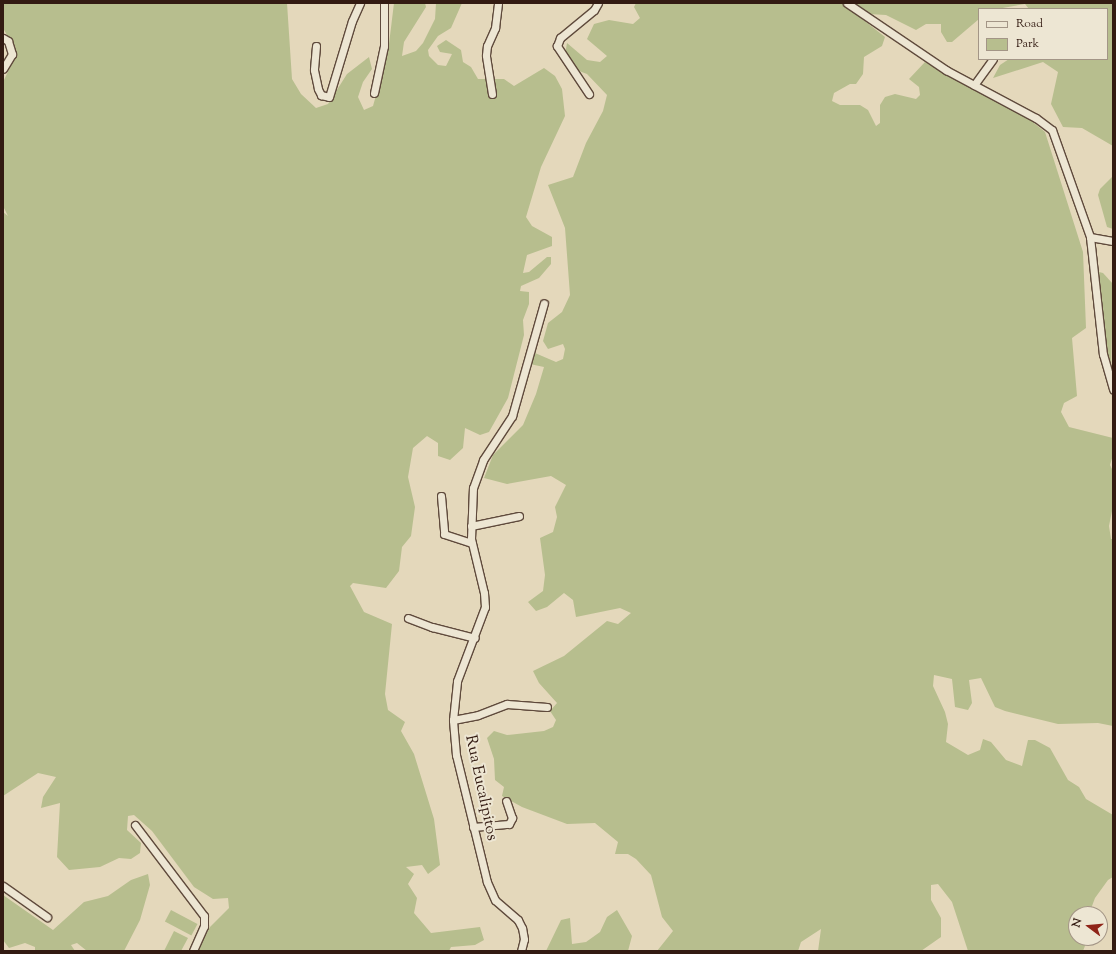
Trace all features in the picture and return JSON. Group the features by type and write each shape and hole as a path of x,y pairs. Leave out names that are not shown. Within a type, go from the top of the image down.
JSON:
{"street":[{"path":"316,46 314,70 318,89 321,95 329,97 352,21 360,3"},
{"path":"374,93 384,46 384,3"},
{"path":"492,94 487,46 495,28 498,3"},
{"path":"589,94 557,46 560,38 594,10 598,3"},
{"path":"847,3 909,46 974,85 1036,118 1052,130 1090,237 1103,354 1113,390"},
{"path":"3,38 8,41 12,54 3,69"},
{"path":"974,85 992,60"},
{"path":"1090,237 1113,241"},
{"name":"Rua Eucalipitos","path":"521,951 524,938 522,928 518,920 491,893 473,827 456,755 453,720 457,680 475,638 485,607 484,593 472,543 470,526 473,488 483,460 512,416 544,303"},
{"path":"442,496 444,534 472,543"},
{"path":"470,526 519,516"},
{"path":"408,618 432,627 475,638"},
{"path":"453,720 478,715 507,704 547,707"},
{"path":"473,827 509,824 512,818 506,801"},
{"path":"135,825 204,916 204,926 193,951"},
{"path":"3,886 47,917"}],"green space":[{"path":"3,3 287,3 292,79 301,94 316,108 328,104 347,74 369,57 372,69 363,82 358,97 364,110 373,106 388,52 394,3 425,3 426,7 404,42 402,56 416,51 423,43 435,19 436,3 462,3 451,28 438,36 428,50 429,56 438,65 446,66 452,54 440,52 437,46 446,40 461,50 463,62 471,67 478,79 504,79 514,86 544,68 555,76 562,89 565,116 541,167 526,217 532,226 552,237 552,246 527,255 523,273 529,272 547,257 551,257 551,264 539,278 521,286 520,291 529,292 529,304 523,320 524,335 508,398 489,432 480,435 465,428 463,448 450,460 438,456 438,443 427,436 413,448 408,477 415,507 411,536 402,547 399,571 386,588 353,583 350,586 364,612 392,624 385,694 388,710 405,722 401,731 414,754 434,819 440,865 428,874 422,865 406,867 414,874 408,884 417,898 414,913 431,933 480,927 484,940 475,945 451,947 449,951 197,951 210,927 229,908 228,898 213,899 194,887 152,831 134,815 128,816 127,830 141,843 140,853 131,859 119,858 100,867 69,870 57,857 60,803 41,808 43,797 56,777 38,773 3,796 3,212 8,216 3,206 3,82 17,53 3,28"},
{"path":"636,3 842,3 885,37 882,46 864,57 863,74 856,84 850,84 834,93 832,101 840,105 860,105 868,110 876,126 880,123 880,105 885,97 895,94 916,99 920,95 919,87 909,79 925,62 1018,110 1045,132 1083,252 1086,328 1072,338 1077,396 1064,403 1061,412 1069,427 1113,438 1113,455 1110,465 1113,471 1113,506 1109,526 1111,539 1113,539 1113,726 1098,723 1058,724 1005,711 995,707 981,678 969,680 972,703 968,710 955,707 952,679 934,675 933,686 945,712 948,724 946,742 968,755 980,750 983,739 991,742 1006,760 1022,766 1028,740 1035,740 1050,748 1068,780 1079,787 1086,799 1113,815 1113,877 1108,880 1095,898 1092,906 1068,906 1068,946 1085,946 1083,951 968,951 952,902 938,884 931,885 931,900 941,918 941,937 921,951 818,951 821,929 801,942 798,951 657,951 673,931 662,917 651,875 636,859 628,854 615,854 618,842 595,823 567,824 522,807 502,796 504,787 495,780 494,759 487,738 494,731 507,735 544,731 553,727 556,720 550,711 557,703 539,683 533,671 564,656 607,621 618,624 631,613 620,608 576,617 573,600 564,593 547,607 536,611 528,602 543,591 545,575 540,538 553,532 557,517 555,507 566,485 551,476 507,484 484,478 493,455 523,425 536,394 544,367 525,363 528,353 535,353 556,362 563,359 565,349 563,344 548,349 543,341 548,323 562,312 570,295 565,228 548,185 573,177 586,143 603,111 607,95 587,74 574,69 565,55 567,43 587,60 600,62 607,56 587,39 594,24 609,20 633,24 640,18 634,7"},
{"path":"853,3 1113,3 1113,146 1082,128 1063,127 1051,104 1058,72 1043,62 993,78 1000,65 1008,60 1108,60 1108,8 1028,8 1025,4 1003,8 978,8 978,20 952,42 947,42 941,32 941,24 926,24 916,30 886,15 868,14"},
{"path":"1113,176 1113,229 1107,227 1098,195 1100,189"},
{"path":"1099,272 1103,273 1113,284 1111,373 1102,326"},
{"path":"148,874 150,885 140,920 124,951 87,951 77,943 71,945 75,951 35,951 35,947 25,943 9,948 3,940 3,895 53,930 84,902 108,896 131,880"},
{"path":"171,910 197,924 191,936 165,921"},
{"path":"617,910 632,936 628,951 546,951 561,920 570,918 572,944 586,942 600,932 607,917"},
{"path":"174,931 188,938 181,951 164,951"}]}
